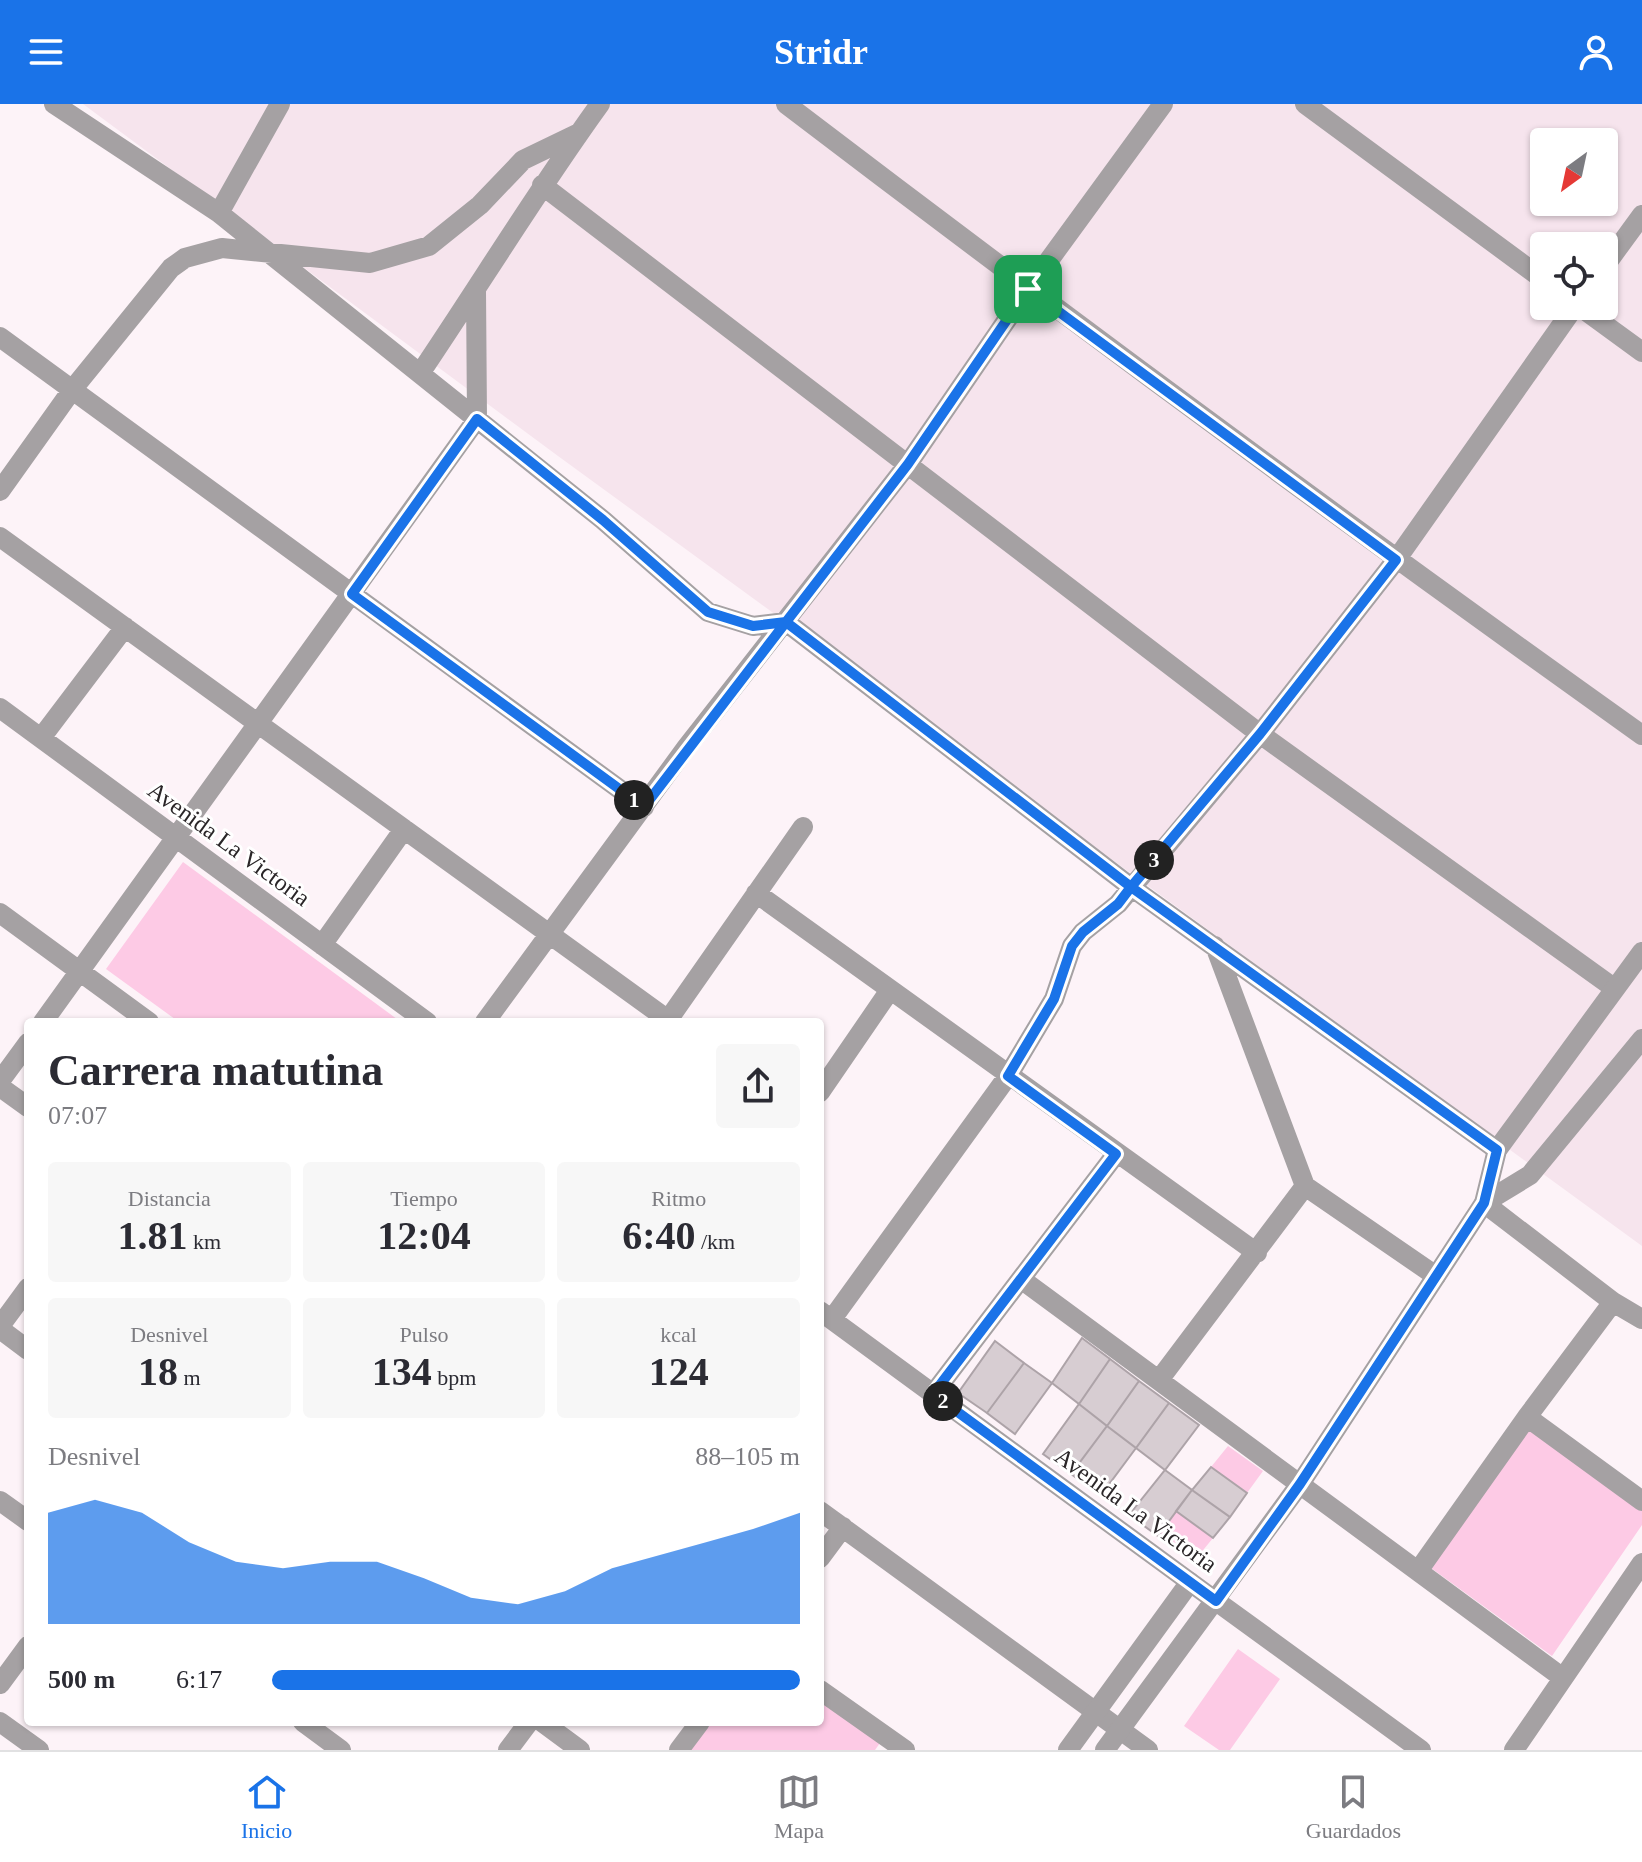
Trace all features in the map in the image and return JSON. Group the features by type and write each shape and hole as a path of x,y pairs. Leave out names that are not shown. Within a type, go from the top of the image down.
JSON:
{"street":[{"path":"54,104 219,213 603,520 708,612 753,626 786,622 1131,887 1497,1150"},
{"path":"219,213 280,104"},
{"path":"421,372 542,185 600,104"},
{"path":"786,104 1028,289 1396,560 1642,735"},
{"path":"488,1018 644,807 908,464 1028,289 1163,104"},
{"path":"1305,104 1530,270"},
{"path":"0,491 72,390 171,268 185,258 222,248 370,263 429,246 480,205 523,160 579,133"},
{"path":"542,185 1260,734 1614,988"},
{"path":"1618,248 1642,215"},
{"path":"46,1018 477,419 476,291"},
{"path":"826,1315 1008,1076 1054,999 1072,946 1083,932 1118,904 1260,734 1396,560 1567,320"},
{"path":"1597,320 1642,352"},
{"path":"0,337 644,807"},
{"path":"0,537 666,1018"},
{"path":"41,738 125,627"},
{"name":"Avenida La Victoria","path":"0,708 422,1018"},
{"path":"672,1018 803,827"},
{"path":"322,945 404,829"},
{"path":"756,893 1257,1253"},
{"path":"0,913 144,1018"},
{"path":"1215,946 1305,1186 1436,1276"},
{"path":"1105,1750 1300,1484 1484,1203 1497,1150 1642,952"},
{"path":"824,1086 890,990"},
{"path":"1484,1203 1530,1175 1642,1039"},
{"path":"24,1049 0,1084 24,1104"},
{"path":"933,1394 1116,1154"},
{"path":"1159,1380 1305,1186"},
{"path":"1484,1203 1613,1302 1642,1319"},
{"path":"1021,1279 1563,1678"},
{"path":"24,1294 0,1328 24,1347"},
{"path":"1418,1571 1613,1302"},
{"name":"Avenida La Victoria","path":"826,1315 1421,1750"},
{"path":"1527,1417 1642,1501"},
{"path":"0,1501 24,1518"},
{"path":"824,1514 1148,1750"},
{"path":"824,1553 843,1527"},
{"path":"1514,1750 1642,1563"},
{"path":"1068,1750 1190,1582"},
{"path":"0,1684 24,1651"},
{"path":"824,1693 896,1747"},
{"path":"0,1722 39,1750"},
{"path":"308,1726 341,1750"},
{"path":"508,1750 526,1726"},
{"path":"547,1726 580,1750"},
{"path":"679,1750 697,1726"}],"shaded area":[{"path":"83,104 1642,104 1642,1246 558,456"},
{"path":"183,862 396,1018 173,1018 106,969"},
{"path":"1529,1427 1642,1510 1642,1525 1552,1656 1431,1568"},
{"path":"1228,1446 1263,1471 1247,1493 1211,1467"},
{"path":"1176,1511 1213,1538 1195,1560 1158,1536"},
{"path":"1238,1649 1280,1679 1230,1750 1219,1750 1184,1726"},
{"path":"824,1703 880,1743 875,1750 688,1750 705,1726 824,1726"}],"building":[{"path":"1082,1338 1110,1359 1079,1404 1052,1383"},
{"path":"995,1341 1024,1363 987,1413 958,1393"},
{"path":"1110,1359 1139,1381 1107,1426 1079,1404"},
{"path":"1024,1363 1052,1383 1015,1434 987,1413"},
{"path":"1139,1381 1169,1403 1136,1448 1107,1426"},
{"path":"1169,1403 1199,1425 1165,1470 1136,1448"},
{"path":"1079,1404 1107,1426 1071,1474 1043,1454"},
{"path":"1107,1426 1136,1448 1101,1495 1071,1474"},
{"path":"1211,1467 1247,1493 1230,1517 1192,1490"},
{"path":"1165,1470 1192,1490 1158,1536 1129,1515"},
{"path":"1192,1490 1230,1517 1213,1538 1176,1511"}],"route":[{"path":"1028,289 908,464 786,622 753,626 708,612 603,520 477,419 352,594 644,807 686,748 786,622 1131,887 1118,904 1083,932 1072,946 1054,999 1008,1076 1116,1154 933,1394 1216,1601 1300,1484 1484,1203 1497,1150 1131,887 1260,734 1396,560 1028,289"}]}
